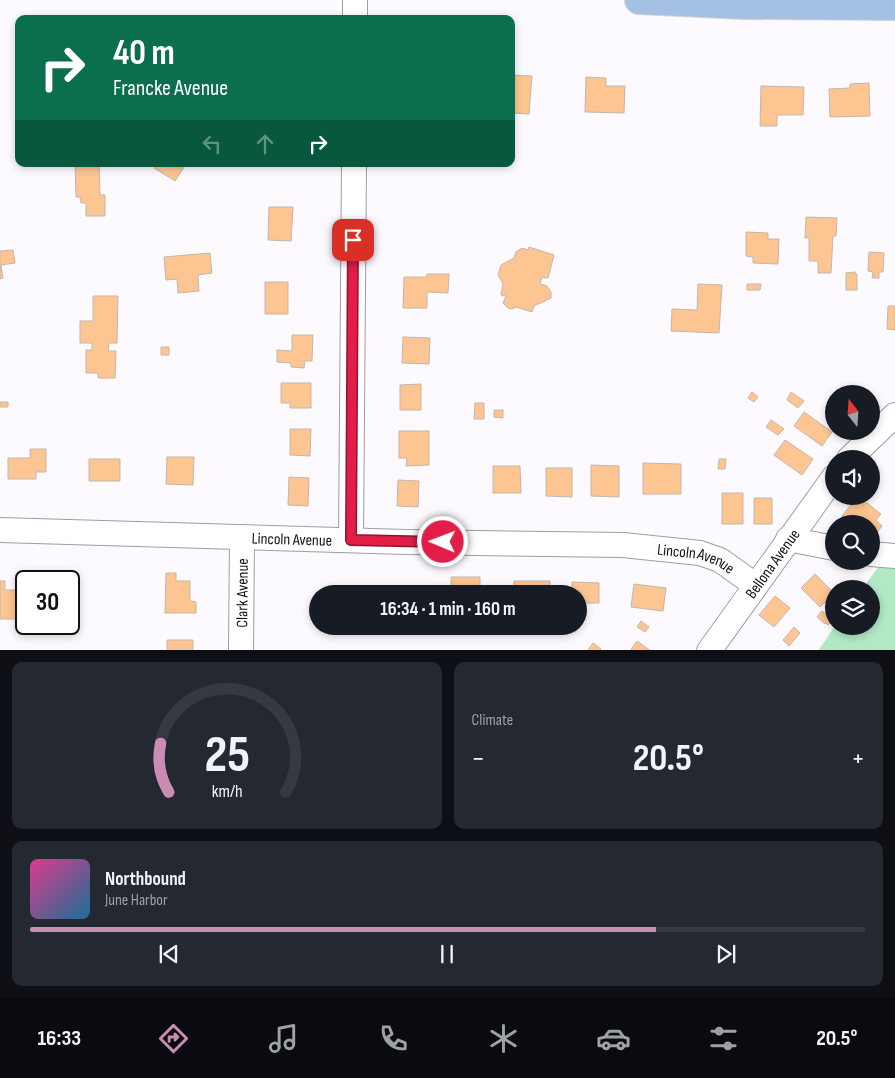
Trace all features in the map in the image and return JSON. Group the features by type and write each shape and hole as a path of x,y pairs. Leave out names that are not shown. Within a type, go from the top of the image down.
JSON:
{"main road":[{"path":"639,0 895,6"}],"street":[{"path":"355,0 355,15"},
{"path":"351,540 354,167"},
{"path":"858,450 895,415"},
{"name":"Bellona Avenue","path":"709,650 825,489"},
{"name":"Lincoln Avenue","path":"0,530 351,540 584,543 700,553 720,560 755,585"},
{"name":"Clark Avenue","path":"241,650 242,537"},
{"path":"788,539 825,546"},
{"path":"880,555 895,556"}],"green space":[{"path":"895,565 895,650 819,650 829,635 880,635 880,580 869,580 876,570 880,570 880,566"}],"building":[{"path":"515,75 532,76 529,114 515,113"},
{"path":"586,77 606,78 606,86 625,86 624,113 585,112"},
{"path":"869,83 870,116 830,117 829,89 850,88 850,84"},
{"path":"761,86 804,87 803,115 777,115 777,126 760,126"},
{"path":"75,167 99,167 100,195 105,195 105,216 86,216 86,203 81,203 80,197 76,197"},
{"path":"155,167 184,167 175,181"},
{"path":"269,207 293,207 291,241 268,240"},
{"path":"806,217 837,218 836,236 833,236 831,273 818,273 818,261 809,261 809,237 805,238"},
{"path":"746,232 768,233 768,239 779,239 778,264 753,263 753,257 746,256"},
{"path":"529,247 554,255 548,278 542,277 540,284 547,286 551,292 551,298 534,306 532,312 516,307 508,308 503,303 506,296 501,295 503,284 498,275 501,265 514,258 516,252 522,248 528,250"},
{"path":"13,250 15,263 1,265 3,278 0,279 0,251"},
{"path":"869,252 884,253 883,272 879,272 879,278 872,278 873,272 868,271"},
{"path":"210,253 212,273 198,275 199,291 178,293 177,279 166,280 164,257"},
{"path":"855,272 857,274 857,290 846,290 846,273"},
{"path":"427,274 449,274 448,293 427,292 427,308 403,308 404,277 427,277"},
{"path":"265,282 288,282 288,314 265,314"},
{"path":"698,284 722,285 719,333 671,331 672,309 697,310"},
{"path":"747,284 761,284 760,290 747,290"},
{"path":"93,296 118,296 117,343 109,343 108,351 116,351 115,378 98,378 98,373 86,373 86,350 92,350 92,343 80,343 80,321 93,321"},
{"path":"888,306 895,306 895,330 887,329"},
{"path":"292,335 313,335 312,361 305,361 304,368 291,367 291,363 277,362 277,350 292,351"},
{"path":"403,337 430,338 429,364 402,363"},
{"path":"161,347 169,347 169,355 161,355"},
{"path":"281,383 311,383 311,408 290,408 290,403 281,403"},
{"path":"421,384 421,410 400,410 400,385"},
{"path":"752,392 758,397 754,402 748,398"},
{"path":"791,392 804,401 798,408 787,400"},
{"path":"0,402 8,402 8,407 0,407"},
{"path":"475,403 484,403 484,419 474,419"},
{"path":"494,410 503,410 503,418 494,417"},
{"path":"804,412 825,427 826,440 822,446 794,426"},
{"path":"771,420 784,429 778,435 766,427"},
{"path":"290,429 311,429 310,456 290,455"},
{"path":"399,431 429,431 429,465 406,466 407,458 399,458"},
{"path":"785,440 813,459 802,475 774,455"},
{"path":"30,449 46,449 46,472 36,472 36,479 8,479 8,458 30,458"},
{"path":"167,457 194,457 193,485 166,484"},
{"path":"89,459 120,459 120,481 89,481"},
{"path":"719,459 726,459 725,469 718,469"},
{"path":"643,463 681,464 681,494 643,494"},
{"path":"591,465 619,466 619,497 591,496"},
{"path":"493,466 520,466 521,493 493,493"},
{"path":"546,468 572,468 572,497 546,496"},
{"path":"289,477 309,478 308,506 288,505"},
{"path":"398,480 419,481 418,507 397,506"},
{"path":"722,493 743,493 743,524 722,524"},
{"path":"754,498 772,498 772,524 754,524"},
{"path":"851,505 870,505 881,514 880,515 843,515"},
{"path":"166,573 176,573 176,581 190,581 190,601 196,602 196,613 165,613"},
{"path":"815,574 825,584 825,602 820,607 801,588"},
{"path":"451,577 480,577 480,585 451,585"},
{"path":"0,581 5,581 5,590 15,590 15,619 0,619"},
{"path":"514,581 550,581 550,585 514,585"},
{"path":"572,582 599,583 599,603 587,603 587,585 572,585"},
{"path":"634,584 666,588 663,611 631,607"},
{"path":"775,596 790,608 774,627 759,615"},
{"path":"822,611 825,614 825,624 817,617"},
{"path":"641,621 649,627 645,632 637,627"},
{"path":"794,627 800,633 789,646 783,640"},
{"path":"167,640 193,640 193,650 167,650"},
{"path":"637,641 650,650 631,650"},
{"path":"593,643 601,649 600,650 588,650"}],"route":[{"path":"353,240 351,540 443,542"}]}
